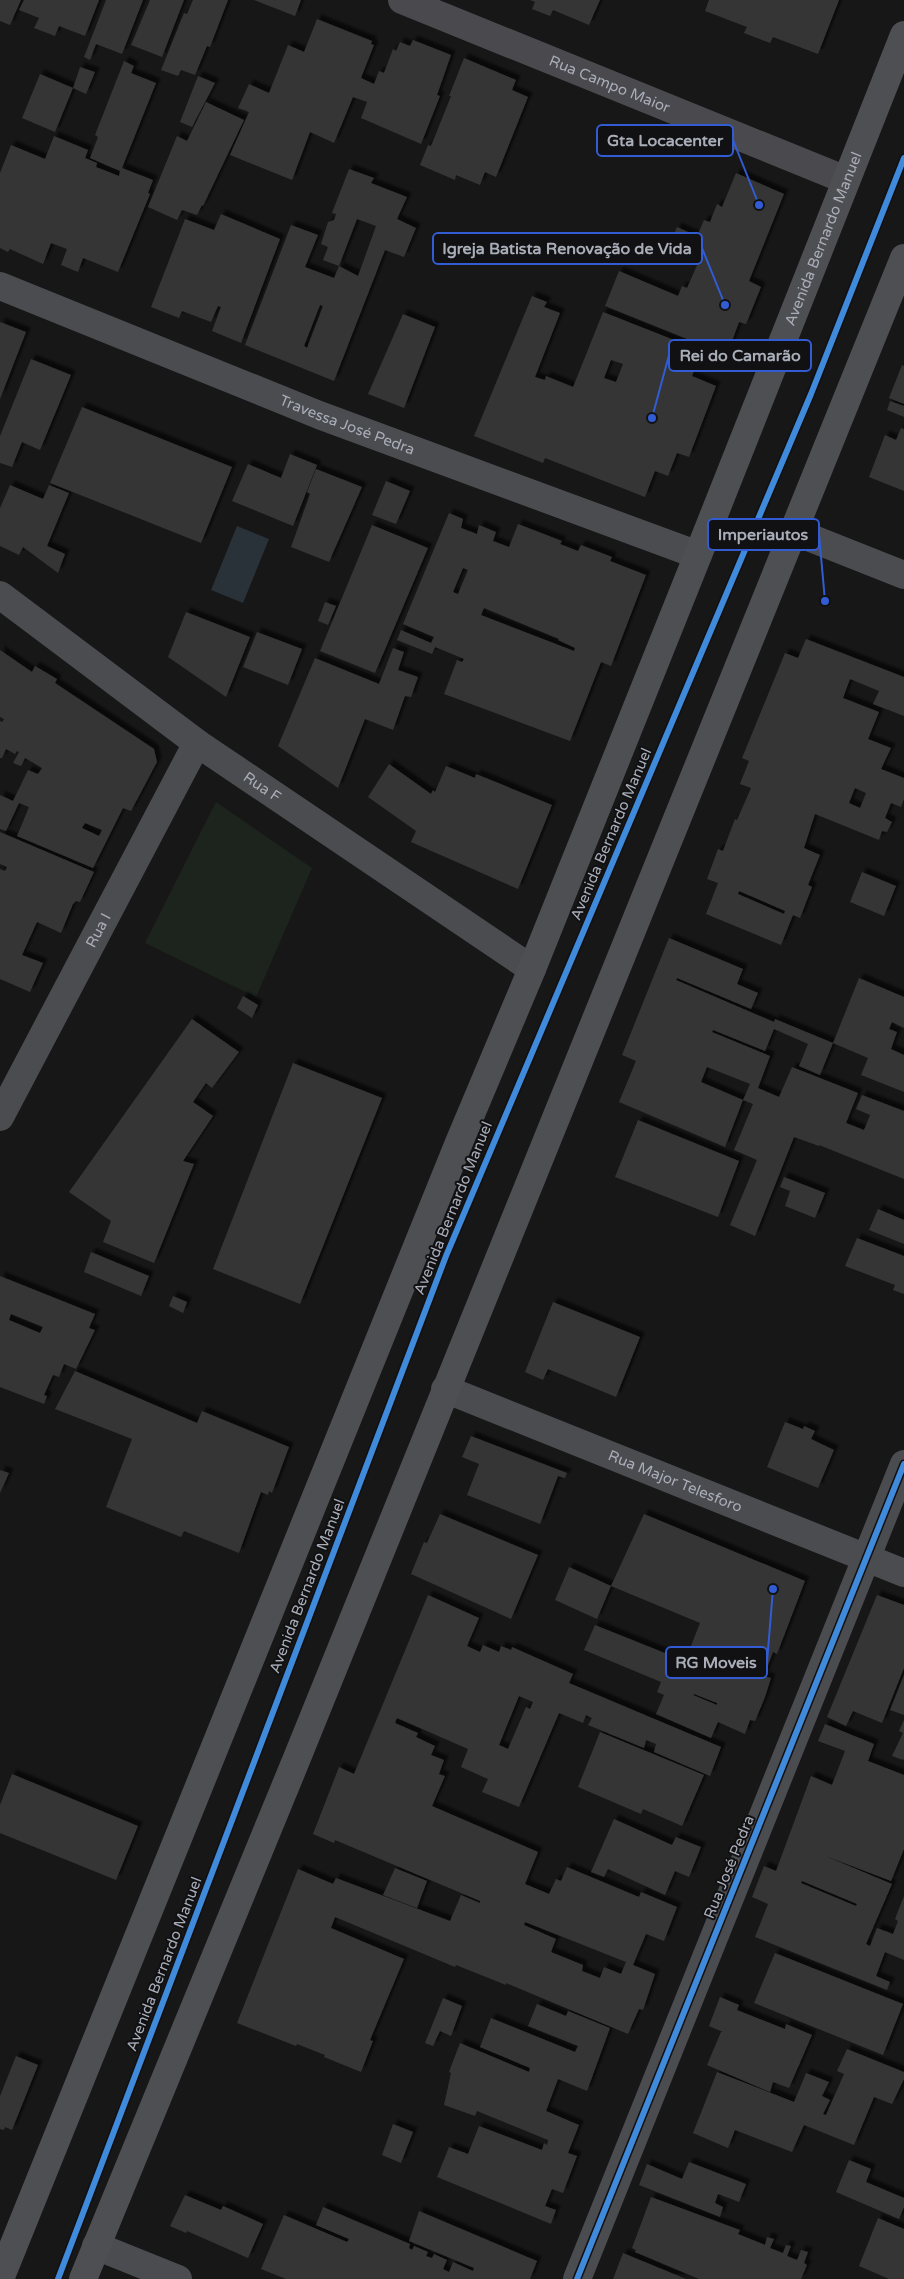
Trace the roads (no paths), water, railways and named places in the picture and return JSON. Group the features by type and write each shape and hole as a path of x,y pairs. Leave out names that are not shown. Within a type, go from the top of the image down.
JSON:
{"main road":[{"name":"Avenida Bernardo Manuel","path":"0,2279 458,1145 532,969 904,36"},
{"path":"83,2279 301,1749 904,258"}],"street":[{"name":"Rua Campo Maior","path":"402,0 846,180"},
{"name":"Travessa José Pedra","path":"0,286 319,415 698,556"},
{"path":"792,531 904,574"},
{"name":"Rua F","path":"0,595 197,743 532,969"},
{"name":"Rua I","path":"0,1117 197,743"},
{"name":"Rua Major Telesforo","path":"445,1389 904,1573"},
{"name":"Rua José Pedra","path":"577,2279 904,1464"},
{"path":"96,2246 178,2279"}],"place":[{"name":"Gta Locacenter","path":"759,205"},
{"name":"Igreja Batista Renovação de Vida","path":"725,305"},
{"name":"Rei do Camarão","path":"652,418"},
{"name":"Imperiautos","path":"825,601"},
{"name":"RG Moveis","path":"773,1589"}]}
